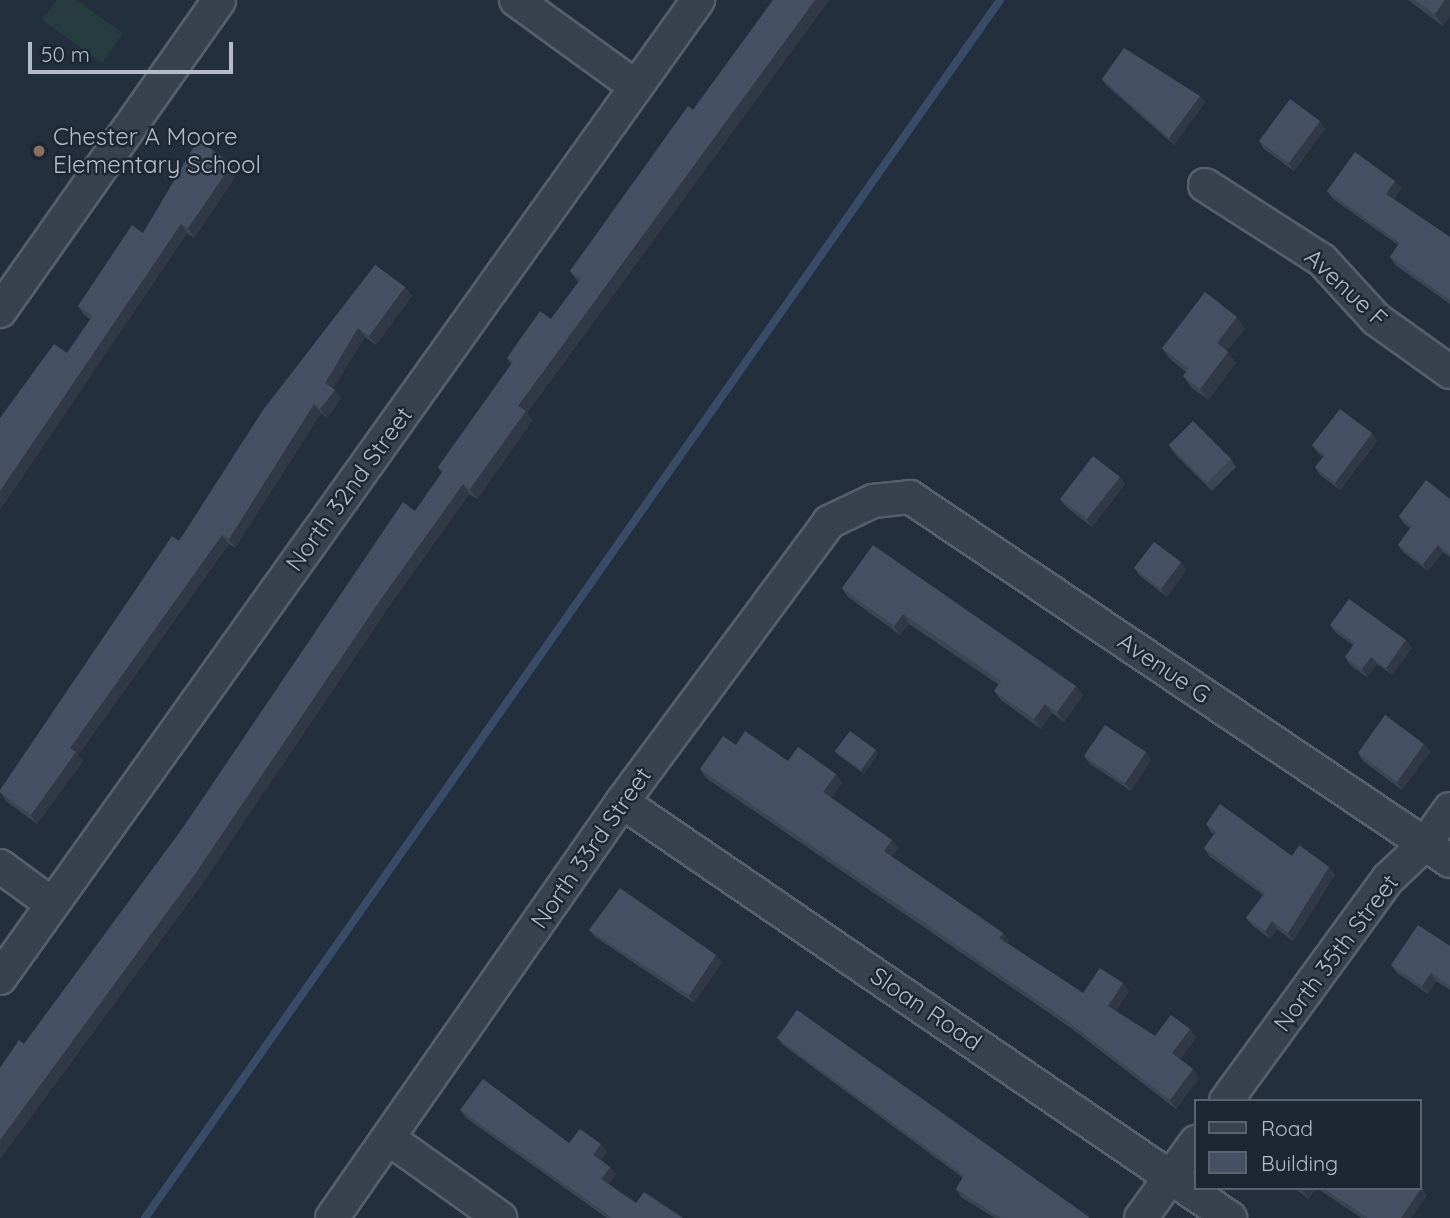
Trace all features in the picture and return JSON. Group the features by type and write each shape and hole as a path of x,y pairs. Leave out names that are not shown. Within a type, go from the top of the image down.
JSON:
{"street":[{"path":"0,311 219,0"},
{"path":"516,0 636,87"},
{"name":"North 32nd Street","path":"0,978 698,0"},
{"name":"Avenue F","path":"1205,186 1322,260 1376,319 1450,372"},
{"name":"Avenue G","path":"873,501 910,497 1438,853"},
{"name":"North 33rd Street","path":"332,1218 622,802 829,522 873,501"},
{"name":"Sloan Road","path":"622,802 1230,1218"},
{"name":"North 35th Street","path":"1227,1099 1388,879 1438,853 1450,808"},
{"path":"0,866 52,904"},
{"path":"388,1138 500,1218"},
{"path":"1141,1218 1194,1145"}],"green space":[{"path":"57,0 76,0 123,33 102,63 42,20"}],"building":[{"path":"773,0 815,0 518,406 526,411 470,489 463,484 381,599 193,877 0,1140 0,1068 19,1040 24,1044 180,832 403,502 415,511 443,471 438,467 513,362 507,358 540,311 551,319 581,279 570,271 688,106 693,110"},
{"path":"1415,0 1445,0 1435,14"},
{"path":"1124,48 1200,96 1169,138 1102,79"},
{"path":"1290,99 1320,121 1289,163 1259,141"},
{"path":"198,140 232,164 188,228 181,224 0,491 0,418 54,344 67,353 93,316 78,306 132,225 143,233"},
{"path":"1355,152 1395,181 1386,194 1450,237 1450,300 1390,257 1400,243 1327,191"},
{"path":"375,265 405,287 369,336 358,328 325,383 335,390 320,409 314,404 229,539 222,535 70,748 76,752 31,815 0,790 172,536 179,541 263,410"},
{"path":"1205,292 1237,317 1217,343 1228,352 1200,389 1183,376 1189,369 1162,348"},
{"path":"1340,409 1372,433 1335,483 1315,467 1325,455 1312,445"},
{"path":"1193,421 1231,459 1207,483 1169,445"},
{"path":"1093,456 1120,477 1087,519 1060,499"},
{"path":"1426,480 1450,499 1450,554 1438,545 1423,564 1398,545 1412,526 1399,516"},
{"path":"1154,542 1181,562 1161,589 1134,568"},
{"path":"873,545 1076,686 1057,712 1045,704 1034,719 994,691 1001,681 903,614 894,626 842,588"},
{"path":"1349,599 1406,640 1386,668 1371,657 1362,669 1345,657 1355,643 1330,625"},
{"path":"1385,715 1424,744 1397,782 1358,753"},
{"path":"1105,725 1146,752 1125,783 1084,756"},
{"path":"745,731 788,761 798,747 836,774 823,792 892,840 884,851 1003,933 999,938 1083,993 1100,968 1123,983 1108,1006 1155,1036 1171,1015 1190,1029 1172,1053 1193,1069 1170,1100 1066,1020 700,769 723,736 736,745"},
{"path":"850,731 876,750 861,770 835,751"},
{"path":"1220,804 1292,856 1299,845 1329,867 1288,933 1272,921 1265,931 1246,918 1265,893 1204,848 1216,832 1206,824"},
{"path":"620,888 716,955 689,995 589,930"},
{"path":"1418,925 1450,946 1450,986 1431,973 1422,986 1391,965"},
{"path":"797,1010 1089,1217 1001,1218 956,1189 964,1175 777,1038"},
{"path":"483,1079 569,1143 580,1129 601,1144 593,1155 610,1167 601,1179 636,1203 644,1192 683,1218 610,1218 460,1110"},
{"path":"1326,1190 1420,1190 1401,1218 1368,1218"}],"waterway":[{"path":"145,1218 1000,0"}],"place":[{"name":"Chester A Moore Elementary School","path":"39,151"}]}
